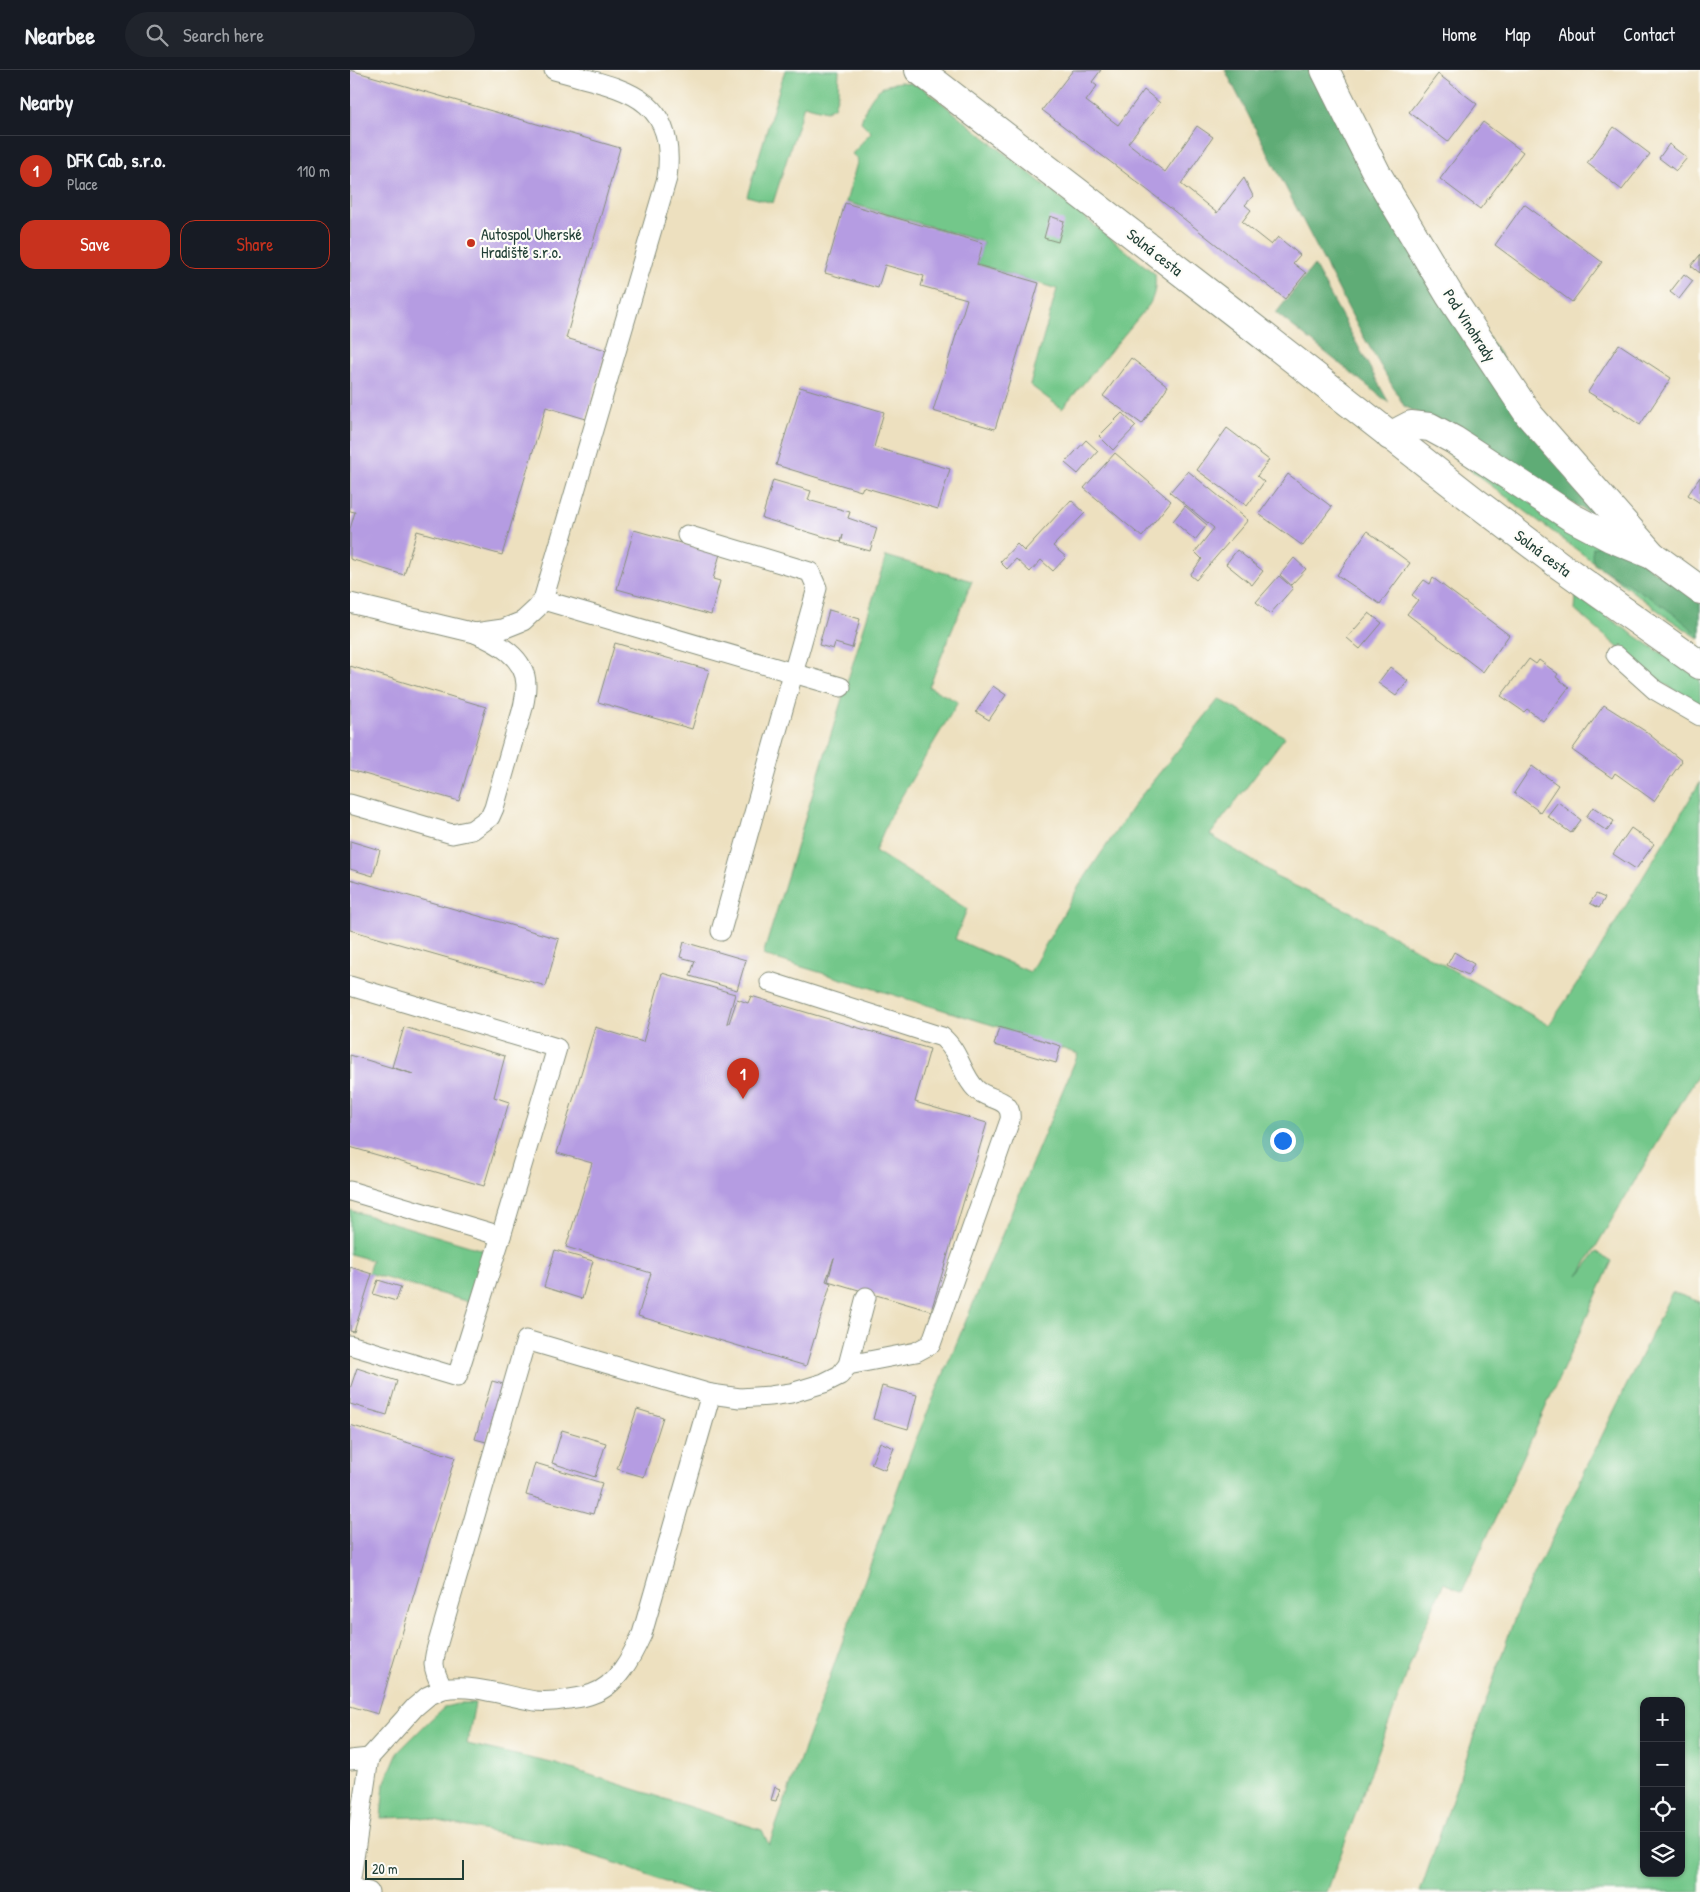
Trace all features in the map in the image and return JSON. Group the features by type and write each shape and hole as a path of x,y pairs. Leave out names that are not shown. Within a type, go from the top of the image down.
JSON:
{"street":[{"name":"Solná cesta","path":"919,70 1559,565 1700,665"},
{"name":"Pod Vinohrady","path":"1325,70 1377,174 1450,296 1529,415 1652,556"},
{"path":"1390,436 1411,425 1430,427 1454,440 1571,517 1611,538 1652,556 1700,590"}],"lane":[{"path":"474,633 503,629 523,621 543,600 667,178 669,161 664,127 657,113 650,106 636,96 619,88 554,70"},
{"path":"687,535 810,572 817,588 721,931"},
{"path":"543,600 841,686"},
{"path":"350,603 474,633 493,641 510,653 520,667 526,683 524,702 494,808 490,816 472,830 452,834 350,804"},
{"path":"1616,655 1655,690 1700,716"},
{"path":"770,982 942,1037 953,1048 976,1090 1003,1102 1010,1110 1010,1120 932,1344 916,1352 848,1365"},
{"path":"350,986 557,1048 502,1236 457,1377 350,1345"},
{"path":"350,1191 502,1236"},
{"path":"443,1689 434,1669 433,1661 526,1340 711,1394 740,1398 792,1393 824,1383 840,1375 848,1365 866,1297"},
{"path":"369,1892 350,1886 369,1758 415,1707 428,1696 443,1689 489,1690 535,1701 557,1701 593,1694 604,1688 619,1673 633,1654 642,1634 711,1394"},
{"path":"350,1760 369,1758"}],"green space":[{"path":"785,70 839,70 838,93 834,107 826,111 804,105 773,203 747,196"},
{"path":"1225,70 1325,70 1371,161 1618,531 1461,435 1404,406 1359,329"},
{"path":"900,82 922,87 1155,274 1155,290 1149,305 1062,409 1030,385 1057,289 977,264 983,242 846,202 858,159 852,154 871,132 861,122 870,100 884,86"},
{"path":"1314,265 1389,403 1276,313"},
{"path":"1441,448 1636,558 1700,603 1700,639 1668,618"},
{"path":"1601,545 1636,558 1700,603 1700,637 1663,606 1594,564 1593,548"},
{"path":"886,556 972,581 929,687 958,702 891,814 875,851 967,909 955,939 1030,972 1079,886 1136,802 1219,699 1285,737 1210,835 1273,873 1274,876 1351,912 1549,1025 1592,962 1700,782 1700,1071 1579,1275 1597,1252 1612,1261 1462,1592 1444,1582 1420,1638 1327,1892 691,1892 610,1861 560,1846 419,1817 381,1818 384,1784 398,1752 445,1707 461,1703 475,1703 467,1744 556,1764 762,1830 769,1845 912,1449 1078,1054 999,1027 763,955"},
{"path":"1576,596 1700,679 1700,709 1636,663 1575,610"},
{"path":"350,1210 486,1251 469,1302 368,1273 372,1260 350,1254"},
{"path":"1672,1292 1700,1302 1700,1892 1420,1892 1518,1608"}],"building":[{"name":"Autospol Uherské Hradiště s.r.o.","path":"350,70 620,148 566,338 606,350 586,419 546,407 502,555 417,531 404,575 350,559 350,529 355,512 350,511"},
{"path":"1073,70 1101,70 1092,82 1097,86 1086,101 1118,125 1144,90 1160,103 1128,143 1165,172 1197,126 1213,137 1181,184 1217,213 1244,178 1253,196 1245,205 1251,210 1242,222 1271,245 1278,237 1300,255 1293,263 1306,273 1285,299 1150,192 1042,110"},
{"path":"1438,74 1477,104 1448,142 1409,112"},
{"path":"1483,122 1523,152 1480,209 1440,179"},
{"path":"1614,127 1650,154 1622,190 1587,163"},
{"path":"1669,144 1687,158 1676,171 1659,158"},
{"path":"845,203 983,243 977,265 1039,283 995,429 933,411 967,299 921,286 924,276 885,265 878,288 825,273"},
{"path":"1524,204 1602,262 1572,302 1495,245"},
{"path":"1050,216 1064,221 1058,242 1044,238"},
{"path":"1700,255 1700,273 1691,266"},
{"path":"1684,274 1693,281 1679,299 1670,292"},
{"path":"1619,344 1671,378 1640,425 1616,409 1613,410 1613,407 1588,392"},
{"path":"1131,358 1168,386 1142,424 1103,396"},
{"path":"800,387 884,412 874,447 950,469 938,509 863,487 861,491 776,465"},
{"path":"1122,413 1136,426 1113,450 1099,436"},
{"path":"1227,428 1269,460 1257,476 1264,482 1247,506 1197,470"},
{"path":"1086,440 1098,451 1078,474 1065,463"},
{"path":"1115,453 1171,501 1142,537 1084,488"},
{"path":"1188,471 1248,520 1196,580 1190,575 1202,559 1195,552 1214,528 1170,492"},
{"path":"1288,474 1332,507 1303,546 1259,514"},
{"path":"1700,477 1700,503 1688,495"},
{"path":"773,480 811,491 808,500 850,512 848,518 877,528 870,551 841,543 843,535 841,542 762,518"},
{"path":"1071,500 1085,513 1053,546 1066,557 1053,571 1041,560 1030,572 1016,559 1007,569 1000,562 1017,544 1024,551"},
{"path":"1185,506 1207,525 1195,540 1173,521"},
{"path":"634,530 720,554 713,579 720,581 711,615 617,589"},
{"path":"1367,531 1410,563 1380,604 1337,575"},
{"path":"1237,550 1263,571 1252,585 1226,564"},
{"path":"1294,558 1306,569 1291,585 1280,575"},
{"path":"1279,576 1293,588 1270,614 1256,602"},
{"path":"1433,578 1509,635 1483,672 1407,614 1418,600 1412,595 1424,580 1430,584"},
{"path":"829,610 860,619 852,648 835,643 833,649 819,645"},
{"path":"1369,613 1382,623 1360,649 1347,638"},
{"path":"615,643 709,670 692,729 598,702"},
{"path":"1529,659 1536,664 1539,660 1558,674 1556,677 1569,687 1543,721 1527,709 1524,712 1501,696"},
{"path":"350,666 486,707 459,801 350,770"},
{"path":"1390,667 1408,681 1396,696 1378,683"},
{"path":"993,686 1006,695 989,720 976,712"},
{"path":"1604,705 1645,731 1682,761 1654,801 1615,773 1612,778 1572,750"},
{"path":"1532,766 1558,785 1540,812 1514,793"},
{"path":"1558,802 1581,820 1571,833 1547,816"},
{"path":"1593,807 1614,821 1607,831 1586,817"},
{"path":"1631,828 1654,844 1636,869 1613,854"},
{"path":"350,841 380,850 373,876 350,869"},
{"path":"350,879 559,939 546,986 350,930"},
{"path":"1596,894 1605,898 1599,908 1590,903"},
{"path":"684,942 746,960 737,990 690,976 695,961 680,957"},
{"path":"1454,952 1474,964 1468,975 1447,965"},
{"path":"662,973 735,994 727,1023 729,1023 737,999 748,1003 751,996 930,1049 915,1102 987,1123 931,1311 828,1281 834,1258 826,1281 831,1283 806,1366 638,1316 651,1273 566,1247 592,1163 557,1153 595,1027 643,1042"},
{"path":"404,1027 505,1056 494,1097 509,1102 484,1186 350,1147 350,1055 413,1074 392,1067"},
{"path":"999,1027 1061,1046 1056,1063 994,1045"},
{"path":"555,1250 593,1261 582,1299 544,1287"},
{"path":"350,1267 372,1274 354,1332 350,1331"},
{"path":"378,1280 401,1287 396,1301 373,1294"},
{"path":"357,1368 397,1381 387,1415 350,1404 350,1389"},
{"path":"492,1381 503,1384 486,1442 475,1439"},
{"path":"882,1386 917,1395 908,1429 873,1419"},
{"path":"637,1409 663,1417 644,1477 617,1469"},
{"path":"350,1425 455,1457 378,1714 350,1706"},
{"path":"562,1430 606,1443 595,1477 552,1463"},
{"path":"880,1442 894,1448 885,1470 871,1464"},
{"path":"535,1463 602,1483 593,1514 526,1495"},
{"path":"775,1787 780,1789 776,1801 771,1800"}],"place":[{"name":"Autospol Uherské Hradiště s.r.o.","path":"471,243"},
{"name":"DFK Cab, s.r.o.","path":"743,1099"}]}
